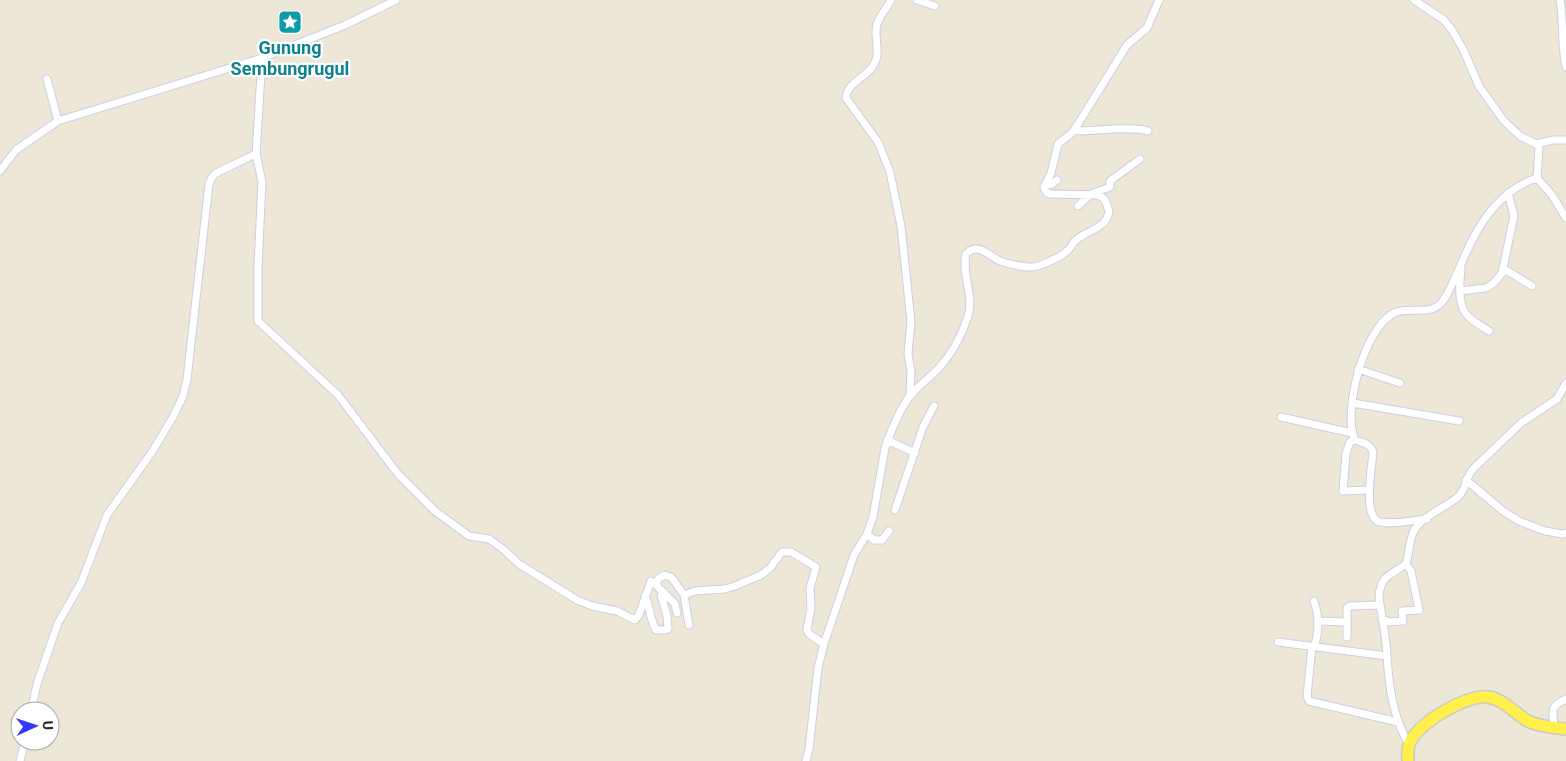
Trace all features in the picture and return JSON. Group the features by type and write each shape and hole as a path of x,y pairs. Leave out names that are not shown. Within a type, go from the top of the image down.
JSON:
{"main road":[{"path":"1408,761 1409,745 1421,729 1431,720 1458,703 1474,698 1489,697 1496,699 1528,722 1566,729"}],"street":[{"path":"0,171 16,150 58,121 262,58 345,25 396,0"},
{"path":"891,0 877,24 877,54 874,65 850,88 846,98 878,142 892,181 901,226 911,322 908,354 911,370 910,395"},
{"path":"917,0 935,6"},
{"path":"1044,186 1052,173 1057,147 1074,130 1127,45 1147,28 1159,0"},
{"path":"1414,0 1444,20 1452,30 1480,86 1504,121 1520,136 1536,144 1553,140 1566,140"},
{"path":"1560,0 1563,16 1562,41 1566,67"},
{"path":"262,58 256,154 262,182 257,295 257,314 260,324 338,395 398,474 422,499 469,536 490,539 519,564 577,600 592,606 616,612 635,620 639,615 650,582 655,584 675,604 678,613"},
{"path":"47,79 58,121"},
{"path":"1074,130 1081,132 1141,129 1148,131"},
{"path":"1536,144 1538,147 1537,178 1552,195 1566,218"},
{"path":"33,701 36,684 58,623 81,583 107,515 152,452 183,396 187,379 210,180 216,174 256,154"},
{"path":"1078,206 1091,194 1110,187 1110,181 1140,159"},
{"path":"1355,440 1352,433 1353,403 1358,369 1380,324 1393,314 1403,310 1429,310 1438,306 1448,292 1475,234 1490,212 1508,193 1526,182 1537,178"},
{"path":"1044,186 1052,184 1057,180"},
{"path":"806,761 818,668 824,644 854,556 867,534 873,517 887,440 910,395 940,368 954,347 968,317 970,293 965,272 965,259 968,252 984,250 1002,262 1030,267 1036,266 1066,253 1076,240 1106,221 1109,214 1108,206 1102,197 1091,194 1051,194 1045,191 1044,186"},
{"path":"1460,291 1491,286 1499,277 1503,268 1514,216 1508,193"},
{"path":"1462,263 1460,291 1465,313 1489,331"},
{"path":"1503,268 1532,286"},
{"path":"1358,369 1400,383"},
{"path":"1409,745 1398,722 1388,674 1379,589 1383,579 1406,564 1412,534 1416,527 1458,497 1463,491 1466,480 1473,469 1505,437 1557,399 1566,383"},
{"path":"1353,403 1459,420"},
{"path":"895,510 923,428 934,406"},
{"path":"1281,417 1352,433"},
{"path":"887,440 915,453"},
{"path":"1370,490 1343,491 1346,452 1350,442 1355,440 1368,444 1373,452 1370,511 1373,518 1377,521 1385,522 1427,519"},
{"path":"1466,480 1503,511 1520,521 1545,531 1566,533"},
{"path":"867,534 874,540 882,540 889,531"},
{"path":"684,595 695,591 735,586 766,572 780,555 786,551 791,552 816,567 810,588 811,608 807,630 809,634 824,644"},
{"path":"1382,619 1389,622 1403,620 1402,611 1419,610 1411,571 1406,564"},
{"path":"655,584 661,576 667,575 671,577 684,595 689,624"},
{"path":"645,596 653,625 656,630 665,630 668,629 668,622 660,595 664,592"},
{"path":"1314,601 1318,621 1317,639 1313,647 1308,700 1398,722"},
{"path":"1347,637 1347,608 1350,606 1380,605"},
{"path":"1318,621 1346,622"},
{"path":"1278,642 1387,656"},
{"path":"1554,727 1553,707 1566,698"}],"place":[{"name":"Gunung Sembungrugul","path":"290,22"}]}
